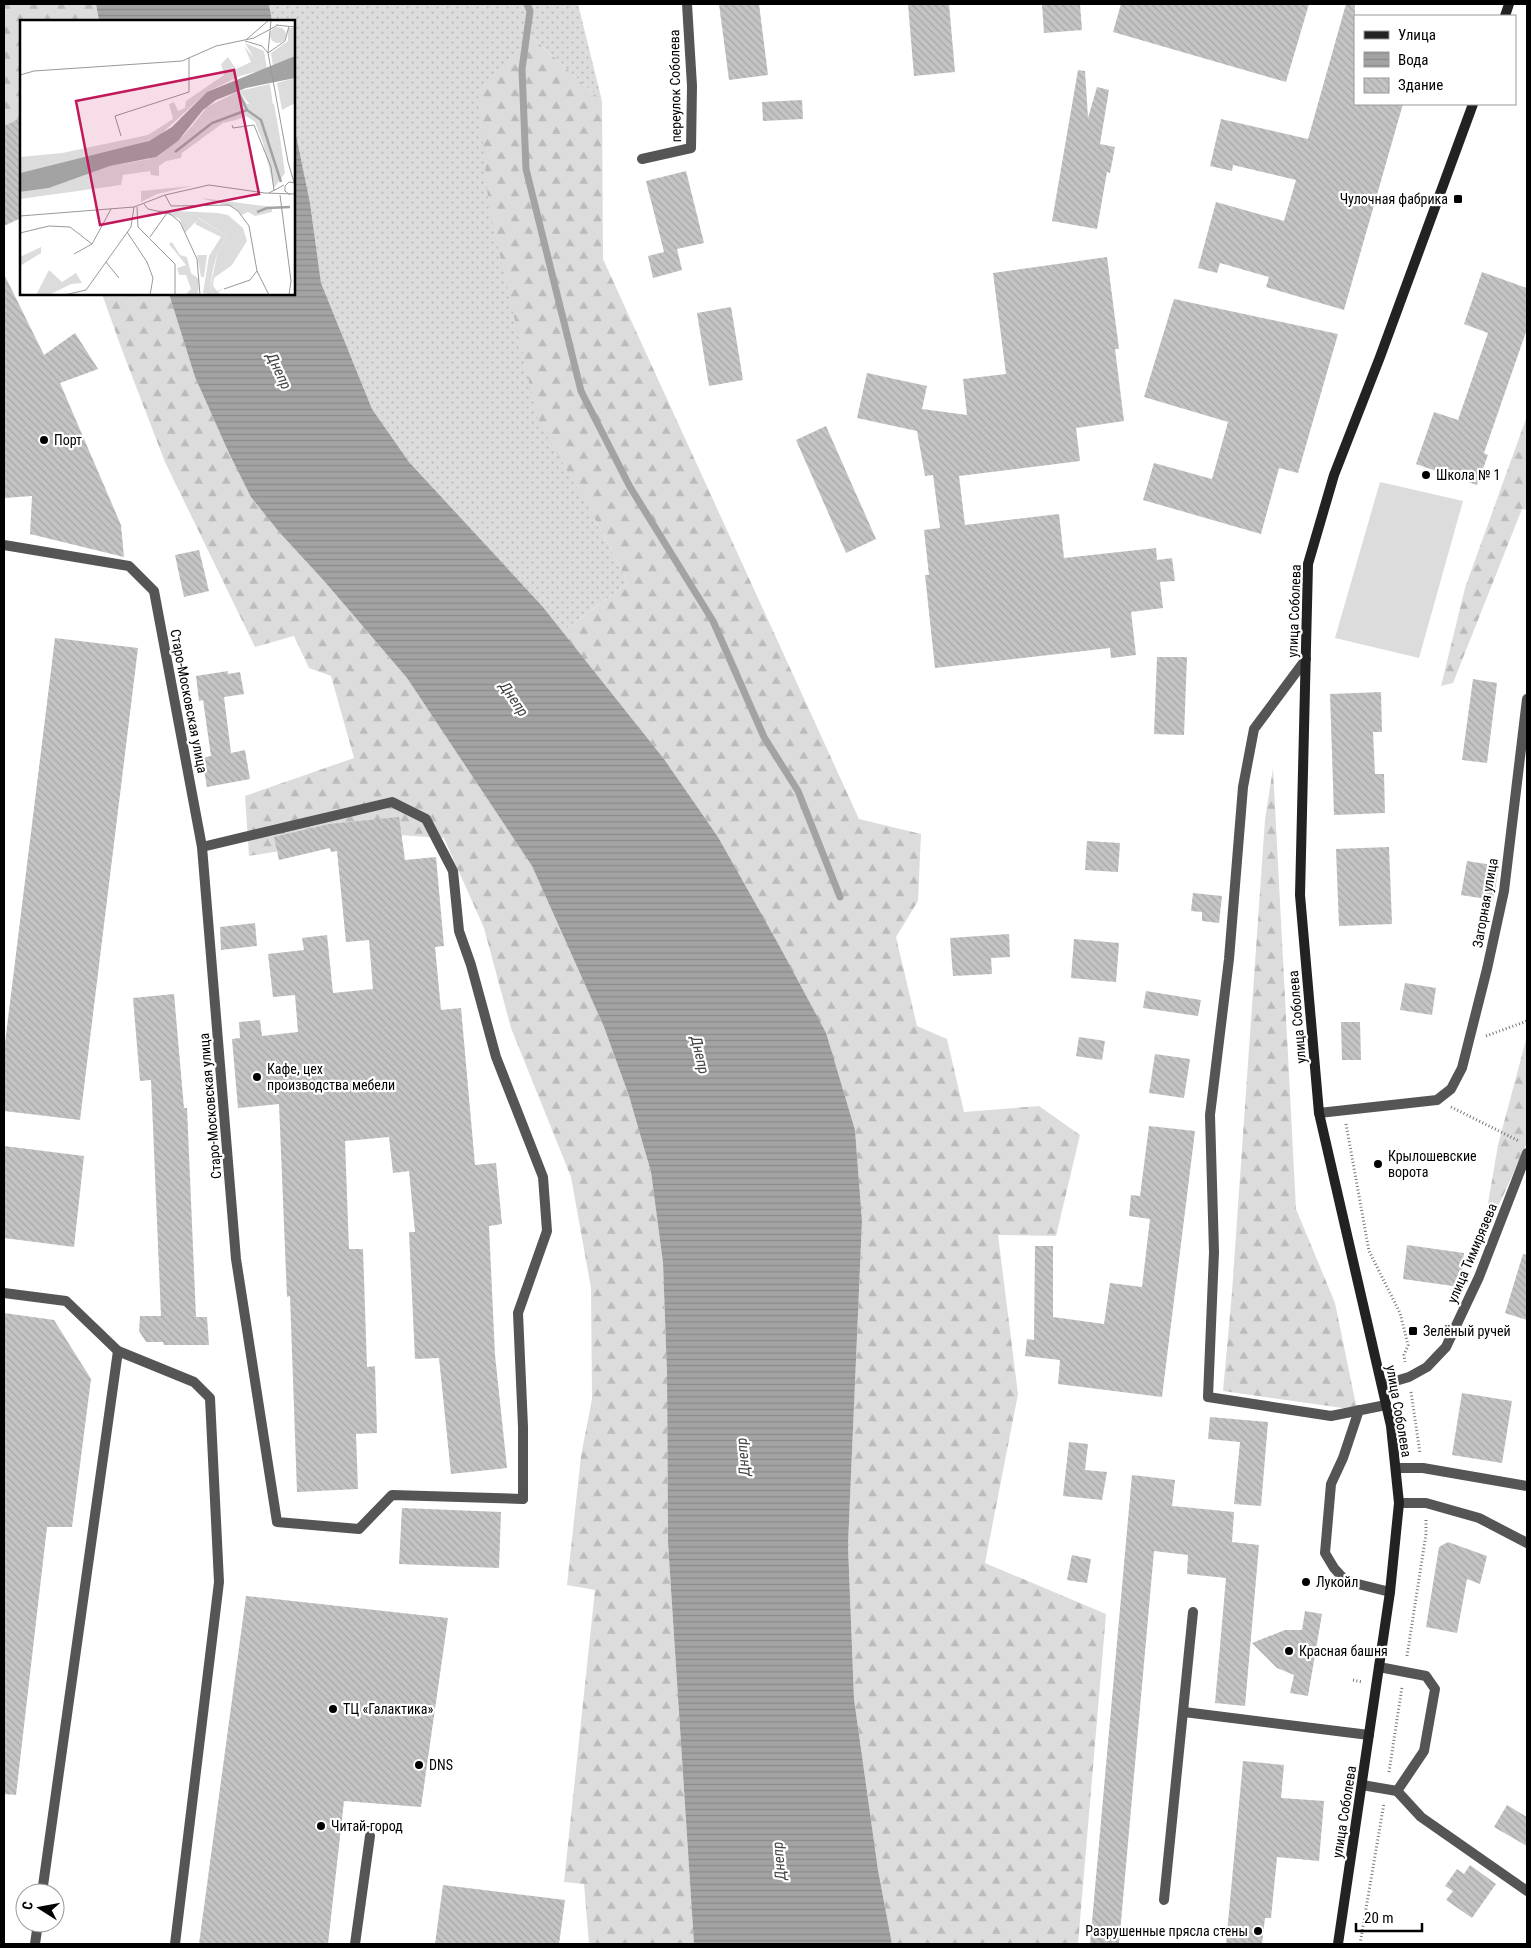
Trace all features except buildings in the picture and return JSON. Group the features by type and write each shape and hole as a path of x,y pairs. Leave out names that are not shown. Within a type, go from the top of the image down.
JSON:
{"main road":[{"name":"улица Соболева","path":"1338,1944 1390,1592 1399,1503 1391,1426 1319,1113 1300,895 1308,564 1334,475 1380,357 1473,105"}],"street":[{"name":"переулок Соболева","path":"642,159 691,148 692,86 686,4"},
{"name":"Старо-Московская улица","path":"4,545 129,566 154,591 202,846 236,1258 276,1522 359,1529 392,1495 523,1499 523,1427 518,1313 547,1231 544,1177 496,1057 471,965 459,930 453,871 426,819 392,802 202,846"},
{"path":"1306,659 1254,729 1243,787 1230,959 1210,1115 1214,1252 1208,1397 1331,1416 1386,1405"},
{"name":"Загорная улица","path":"1437,1100 1451,1088 1462,1068 1487,969 1504,891 1527,699"},
{"path":"1319,1113 1437,1100"},
{"name":"улица Тимирязева","path":"1382,1385 1409,1377 1427,1367 1446,1347 1478,1278 1527,1153"},
{"path":"4,1293 66,1300 118,1351 194,1382 210,1398 219,1582 175,1944"},
{"path":"43,1883 118,1351"},
{"path":"1359,1410 1343,1458 1331,1484 1325,1553 1343,1578 1354,1583 1390,1592"},
{"path":"1396,1468 1423,1468 1527,1486"},
{"path":"1399,1503 1426,1503 1479,1518 1527,1543"},
{"path":"1164,1900 1193,1612"},
{"path":"1379,1667 1426,1676 1435,1689 1424,1751 1397,1791"},
{"path":"1184,1712 1369,1735"},
{"path":"1362,1785 1397,1791 1421,1817 1527,1891"},
{"path":"355,1944 370,1836"}],"path":[{"path":"1469,1042 1527,1021"},
{"path":"1437,1100 1527,1144"}],"green space":[{"path":"4,4 96,4 99,20 20,20 20,130 4,132"},
{"path":"269,4 578,4 602,101 531,36 595,519 628,583 562,632 541,606 409,462 372,409 321,283 310,203 295,130 295,20 272,20"},
{"path":"531,36 602,101 603,259 859,819 921,834 918,901 896,937 917,1026 947,1039 964,1112 1039,1106 1080,1135 1056,1236 998,1235 1018,1394 985,1563 1106,1614 1078,1944 892,1944 878,1870 854,1699 848,1545 862,1221 855,1130 825,1033 780,947 718,837 664,759 562,632 628,583 595,519 538,420 489,208 478,93"},
{"path":"102,295 169,295 195,377 228,451 280,533 325,582 407,678 532,866 604,1027 629,1096 651,1172 663,1263 667,1374 668,1543 694,1944 589,1944 584,1884 564,1882 595,1590 567,1585 581,1456 592,1399 591,1288 571,1177 511,1028 484,928 444,838 383,834 249,856 245,796 354,758 331,676 309,668 294,636 255,647 165,462"},
{"path":"1527,416 1527,510 1522,509 1453,683 1441,686 1465,588"},
{"path":"1380,482 1463,501 1419,658 1335,638"},
{"path":"1273,768 1296,1209 1335,1303 1357,1410 1223,1391 1232,1292 1265,820"},
{"path":"1527,1036 1527,1143 1481,1244 1498,1145"}],"water":[{"path":"96,4 269,4 272,20 99,20"},
{"name":"Днепр","path":"295,130 310,203 321,283 372,409 409,462 542,606 664,759 718,837 826,1033 855,1130 862,1221 848,1545 854,1699 878,1870 892,1944 694,1944 668,1543 667,1374 663,1263 651,1172 629,1096 604,1027 532,866 407,678 325,582 280,533 251,497 195,377 169,295 295,295"}],"waterway":[{"path":"527,4 530,11 522,69 526,169 581,391 630,487 713,621 764,737 798,791 840,897"}],"place":[{"name":"Чулочная фабрика","path":"1458,199"},
{"name":"Порт","path":"44,440"},
{"name":"Школа № 1","path":"1426,475"},
{"name":"Кафе, цех производства мебели","path":"257,1077"},
{"name":"Крылошевские ворота","path":"1378,1164"},
{"name":"Зелёный ручей","path":"1413,1331"},
{"name":"Лукойл","path":"1306,1582"},
{"name":"Красная башня","path":"1289,1651"},
{"name":"ТЦ «Галактика»","path":"333,1709"},
{"name":"DNS","path":"419,1765"},
{"name":"Читай-город","path":"321,1826"},
{"name":"Разрушенные прясла стены","path":"1258,1931"}]}
